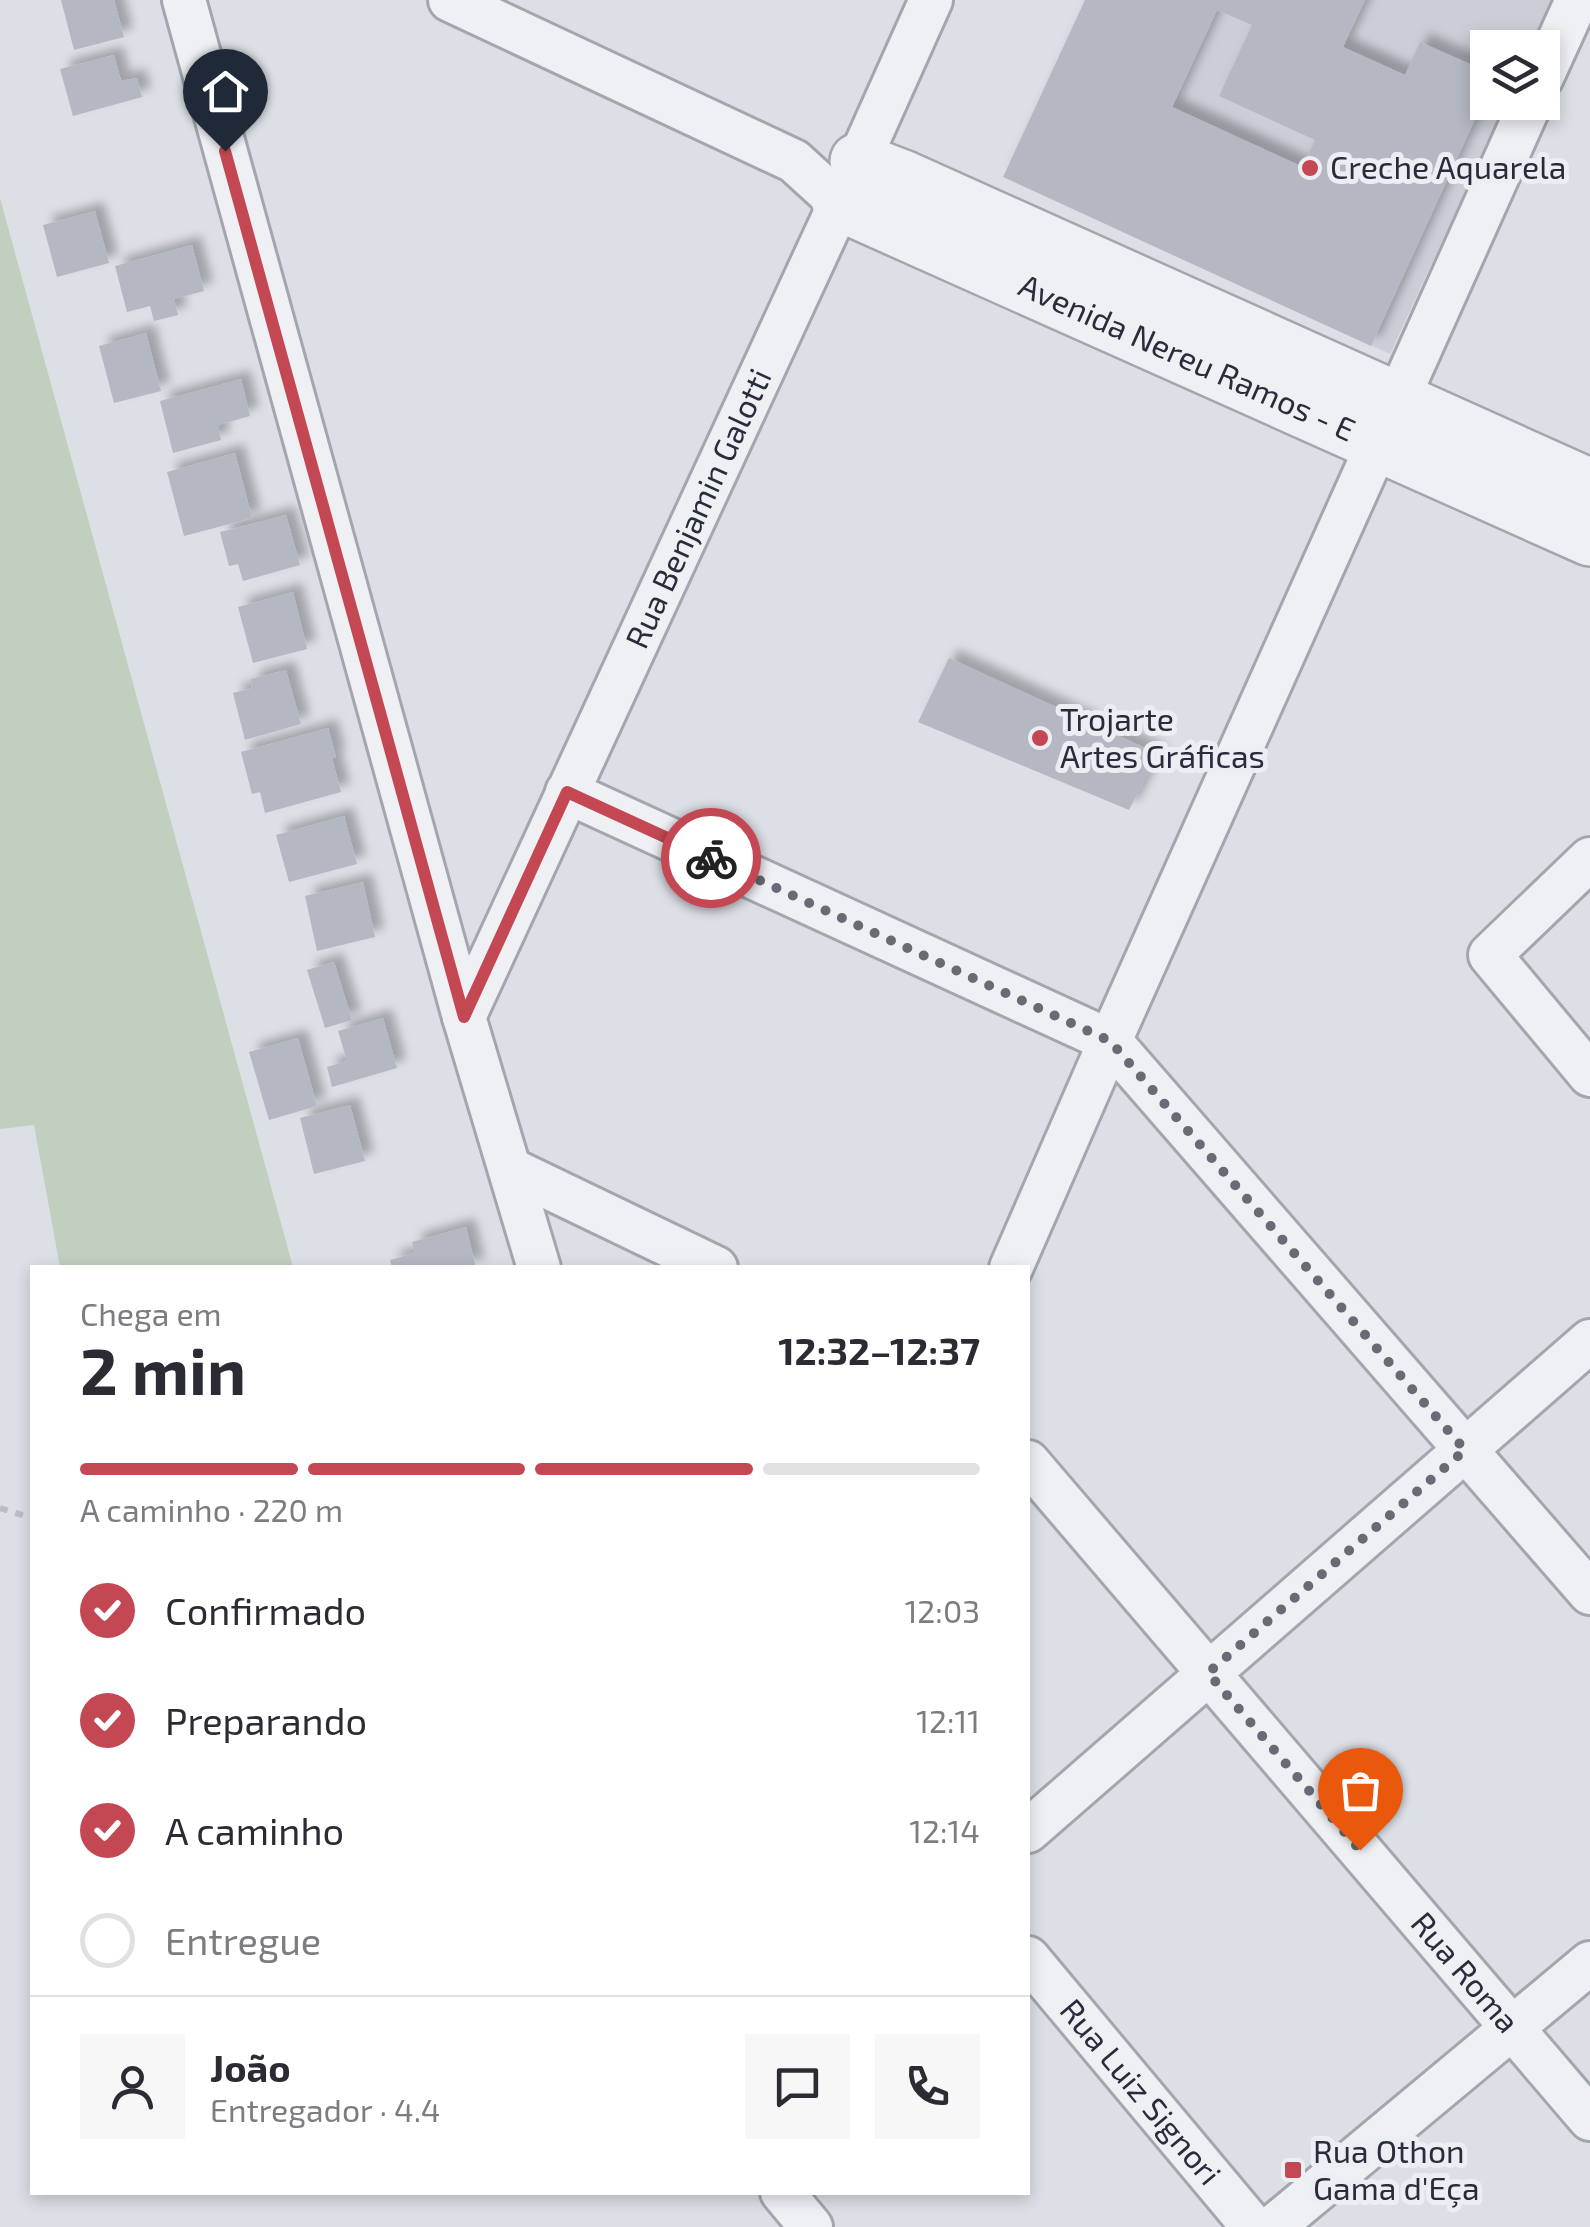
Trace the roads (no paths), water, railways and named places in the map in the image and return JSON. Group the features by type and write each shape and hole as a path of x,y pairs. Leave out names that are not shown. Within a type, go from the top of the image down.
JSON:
{"street":[{"path":"184,0 464,1017 538,1265"},
{"name":"Avenida Nereu Ramos - E","path":"450,0 794,162 849,182 1387,422 1590,538"},
{"name":"Rua Benjamin Galotti","path":"464,1017 931,0"},
{"path":"1560,37 1577,0"},
{"path":"1012,1265 1523,120"},
{"name":"Avenida Nereu Ramos - E","path":"1387,422 1590,487"},
{"path":"567,792 1110,1041 1590,1594"},
{"path":"1590,860 1490,956 1590,1074"},
{"path":"510,1169 710,1265"},
{"path":"1030,1829 1590,1341"},
{"name":"Rua Roma","path":"1030,1464 1590,2119"},
{"name":"Rua Luiz Signori","path":"1030,1960 1253,2227"},
{"path":"1273,2227 1590,1963"},
{"path":"784,2195 811,2227"}],"place":[{"name":"Creche Aquarela","path":"1310,168"},
{"name":"Trojarte Artes Gráficas","path":"1040,738"},
{"name":"Rua Othon Gama d'Eça","path":"1293,2170"}]}
